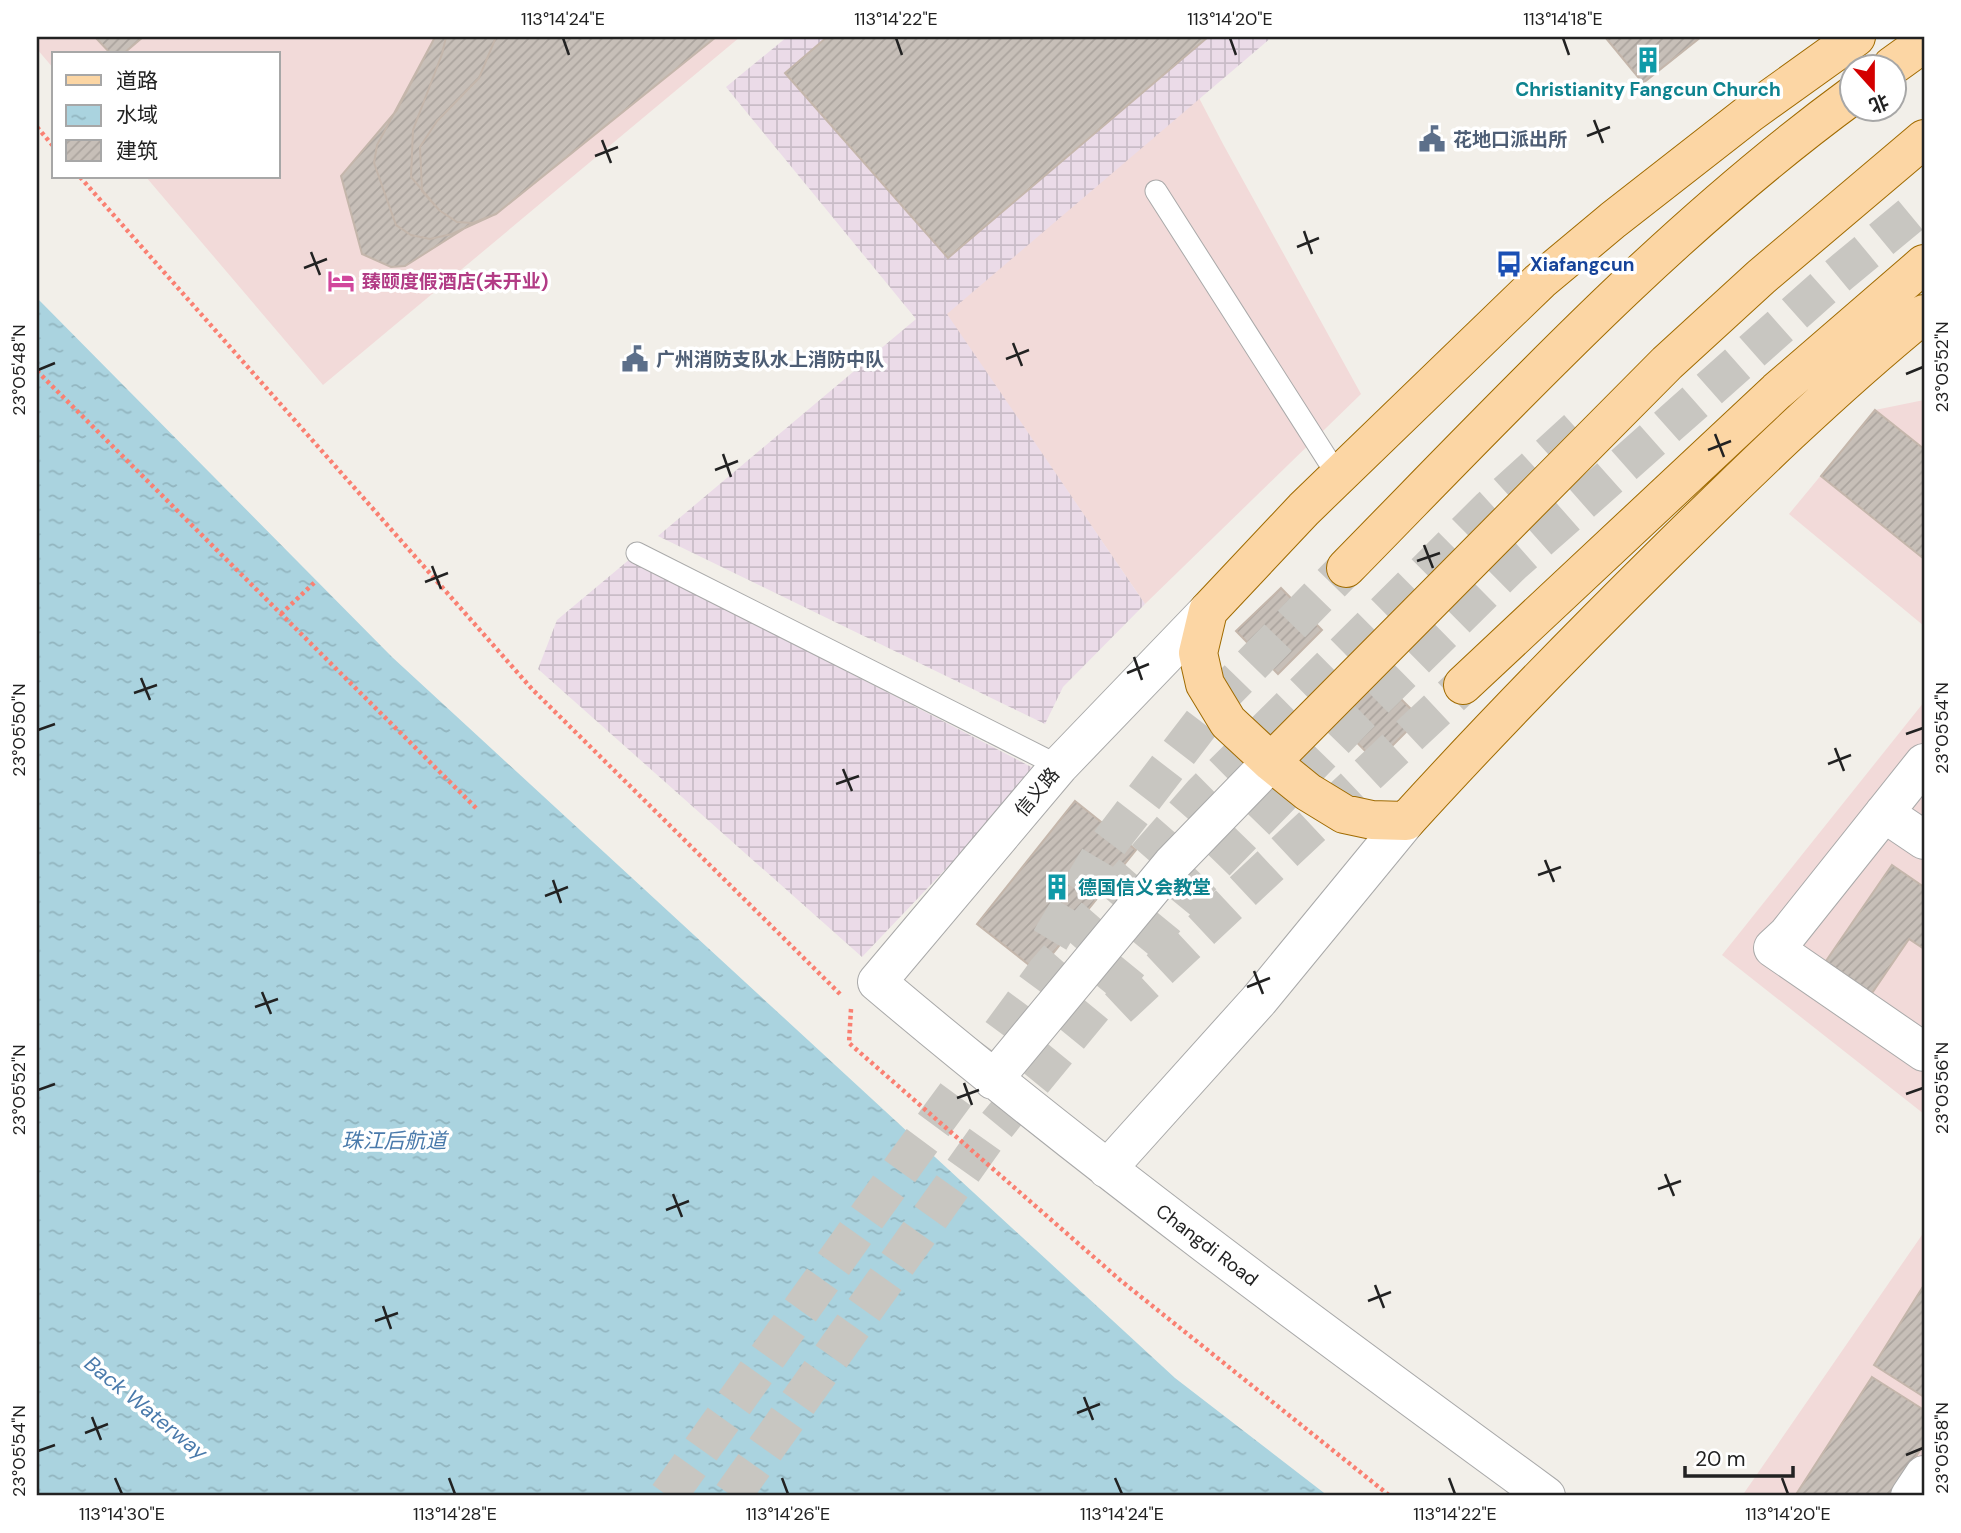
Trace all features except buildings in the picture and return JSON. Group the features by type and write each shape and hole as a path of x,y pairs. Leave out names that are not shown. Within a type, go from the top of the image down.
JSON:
{"main road":[{"path":"1856,37 1750,113 1540,281 1338,477 1208,611 1198,653 1205,684 1228,722 1308,792 1344,814 1372,820 1406,821 1488,732 1722,497 1829,395 1924,314"},
{"path":"1909,54 1924,43"},
{"path":"1346,568 1552,358 1683,235 1809,128 1839,106"},
{"path":"1271,762 1667,363 1761,277 1924,139"},
{"path":"1463,685 1777,391 1924,264"}],"street":[{"name":"信义路","path":"864,993 1059,766 1208,611"},
{"path":"993,1080 1172,864 1271,762"},
{"path":"1924,763 1787,935 1773,948 1924,1052"},
{"path":"1884,813 1924,840"},
{"path":"1107,1169 1259,1000 1406,821"},
{"name":"Changdi Road","path":"864,993 993,1080 1296,1314 1546,1496"},
{"path":"1910,1496 1924,1475"}],"lane":[{"path":"1156,191 1338,477"},
{"path":"637,554 1059,766"}],"path":[{"path":"37,127 52,146"},
{"path":"81,178 532,689 864,993 849,1043 1120,1280 1390,1496"},
{"path":"37,371 477,808"},
{"path":"281,614 316,581"}],"shaded area":[{"name":"臻颐度假酒店(未开业)","path":"37,37 740,37 323,385 147,178 280,178 280,52 52,52 52,67 37,49"},
{"path":"787,37 1272,37 947,314 1145,604 1063,687 1045,724 658,536 916,319 726,87"},
{"path":"1199,98 1361,394 1145,604 946,314"},
{"path":"1924,400 1924,626 1789,514 1875,410"},
{"path":"630,559 1039,771 862,957 538,669 557,620"},
{"path":"1924,702 1924,1114 1722,955"},
{"path":"1924,1232 1924,1496 1742,1496"}],"water":[{"name":"珠江后航道","path":"37,298 392,657 1175,1378 1328,1496 37,1496"}],"tunnel":[{"path":"732,1496 987,1137 1192,887 1357,717 1511,565 1831,281 1924,204"},
{"path":"668,1496 909,1158 1046,972 1202,794 1490,508 1587,420"},
{"path":"1050,940 1103,851 1226,691 1346,568"},
{"path":"1118,1008 1463,685"}],"place":[{"name":"Christianity Fangcun Church","path":"1648,60"},
{"name":"花地口派出所","path":"1432,139"},
{"name":"Xiafangcun","path":"1509,264"},
{"name":"臻颐度假酒店(未开业)","path":"341,281"},
{"name":"广州消防支队水上消防中队","path":"635,359"},
{"name":"德国信义会教堂","path":"1057,887"}],"water label":[{"name":"Back Waterway","path":"146,1408"}]}
